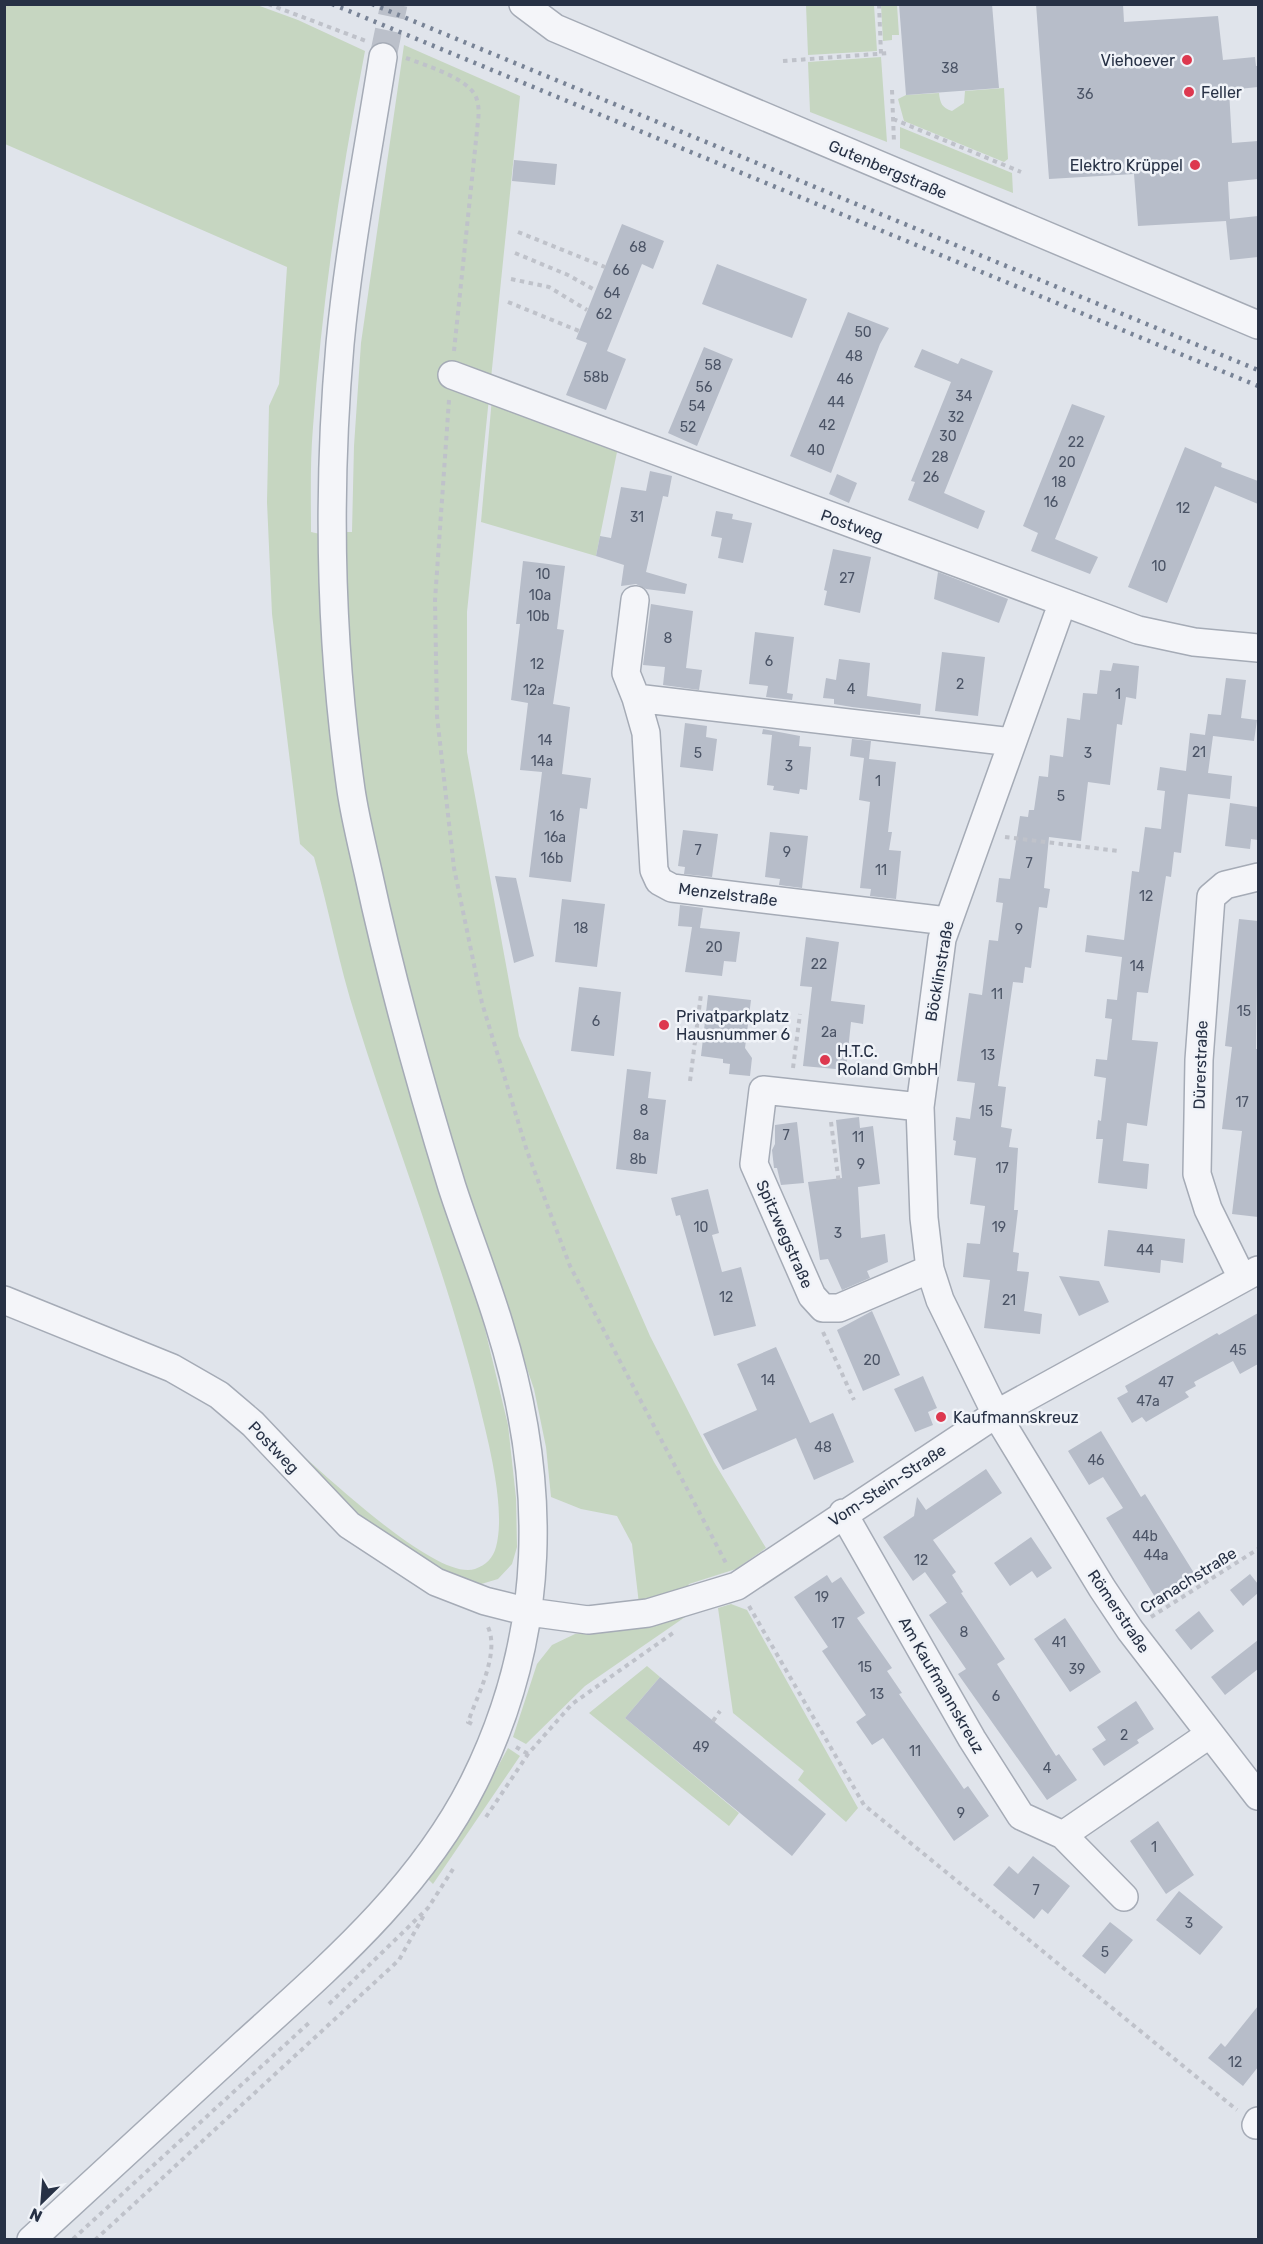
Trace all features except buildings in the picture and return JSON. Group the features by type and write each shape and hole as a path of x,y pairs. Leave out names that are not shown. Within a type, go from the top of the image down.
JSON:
{"street":[{"name":"Gutenbergstraße","path":"523,4 555,28 1258,325"},
{"path":"31,2240 293,1999 405,1889 440,1841 473,1784 495,1735 523,1651 532,1584 534,1499 518,1390 499,1324 454,1194 415,1062 381,931 352,795 336,660 332,532 334,423 341,338 387,53"},
{"name":"Postweg","path":"452,375 1062,604 1151,634 1258,648"},
{"name":"Menzelstraße","path":"635,600 626,673 646,733 654,870 660,881 672,888 947,921"},
{"name":"Böcklinstraße","path":"996,1414 940,1300 930,1269 926,1236 920,1107 939,960 947,921 1062,604"},
{"path":"636,699 1012,742"},
{"name":"Dürerstraße","path":"1250,1274 1199,1185 1197,1161 1199,1060 1211,897 1225,885 1258,877"},
{"name":"Spitzwegstraße","path":"920,1107 763,1090 754,1164 817,1304 827,1309 840,1308 930,1269"},
{"name":"Vom-Stein-Straße","path":"528,1612 588,1620 706,1603 737,1586 843,1513 996,1414 1250,1274"},
{"name":"Postweg","path":"4,1300 172,1368 219,1395 253,1424 349,1525 383,1550 436,1582 485,1601 528,1612"},
{"name":"Römerstraße","path":"996,1414 1130,1630 1258,1796"},
{"name":"Am Kaufmannskreuz","path":"843,1513 1002,1788 1021,1816 1063,1835 1124,1897"},
{"path":"1063,1835 1210,1734"}],"path":[{"path":"268,4 460,81 469,87 478,100 478,121 452,375 435,600 434,662 444,796 453,858 482,1003 526,1151 570,1266 737,1586 864,1805 1257,2123"},
{"path":"879,4 881,54"},
{"path":"783,61 889,53"},
{"path":"892,90 895,171"},
{"path":"893,119 1021,172"},
{"path":"518,232 605,267"},
{"path":"515,253 576,278 596,290"},
{"path":"511,279 549,287 575,305 587,310"},
{"path":"508,302 579,332"},
{"path":"978,834 1118,851"},
{"path":"690,1081 702,994"},
{"path":"790,1093 800,1014"},
{"path":"828,1097 839,1184"},
{"path":"822,1331 854,1400"},
{"name":"Cranachstraße","path":"1130,1630 1258,1549"},
{"path":"479,1827 528,1754 572,1704 706,1603"},
{"path":"713,1721 720,1711"},
{"path":"95,2240 399,1960 457,1863"},
{"path":"405,1889 428,1908"},
{"path":"324,2009 428,1908"},
{"path":"72,2240 316,2016"}],"green space":[{"path":"5,5 257,5 298,20 365,51 340,191 327,285 312,440 311,532 320,534 324,659 508,1425 516,1498 517,1547 512,1564 498,1579 478,1585 457,1582 368,1527 248,1405 359,1505 426,1554 454,1568 475,1569 486,1563 493,1555 498,1534 498,1502 494,1469 471,1372 441,1270 356,1018 314,857 300,844 272,614 267,502 269,406 279,384 287,267 5,144"},
{"path":"806,5 874,5 877,51 808,55"},
{"path":"881,5 897,5 899,35 892,35 892,40 883,41"},
{"path":"404,45 520,96 467,612 467,752 519,1036 650,1336 714,1462 766,1548 736,1569 689,1584 684,1594 639,1604 632,1544 617,1516 581,1509 551,1497 546,1447 534,1389 445,1129 393,937 364,792 347,656 344,532 352,532 354,446 361,343"},
{"path":"881,57 887,142 810,112 808,62"},
{"path":"1004,88 1008,159 1004,162 904,121 898,99 906,95 939,93 942,105 952,111 964,103 965,91"},
{"path":"900,127 1012,173 1013,193 900,148"},
{"path":"492,398 617,452 596,556 481,522"},
{"path":"731,1604 747,1610 858,1808 846,1822 798,1780 804,1771 733,1713 718,1608"},
{"path":"688,1615 585,1686 526,1744 513,1737 537,1664 552,1645 575,1634 638,1626"},
{"path":"647,1666 660,1677 625,1718 739,1813 729,1826 589,1713"},
{"path":"508,1748 520,1756 433,1884 426,1877 484,1792"}],"tunnel":[{"path":"383,57 394,4"}],"railway":[{"path":"332,4 1258,386"},
{"path":"372,4 1258,370"}],"place":[{"name":"Viehoever","path":"1187,60"},
{"name":"Feller","path":"1189,92"},
{"name":"Elektro Krüppel","path":"1195,165"},
{"name":"Privatparkplatz Hausnummer 6","path":"664,1025"},
{"name":"H.T.C. Roland GmbH","path":"825,1060"},
{"name":"Kaufmannskreuz","path":"941,1417"}]}
